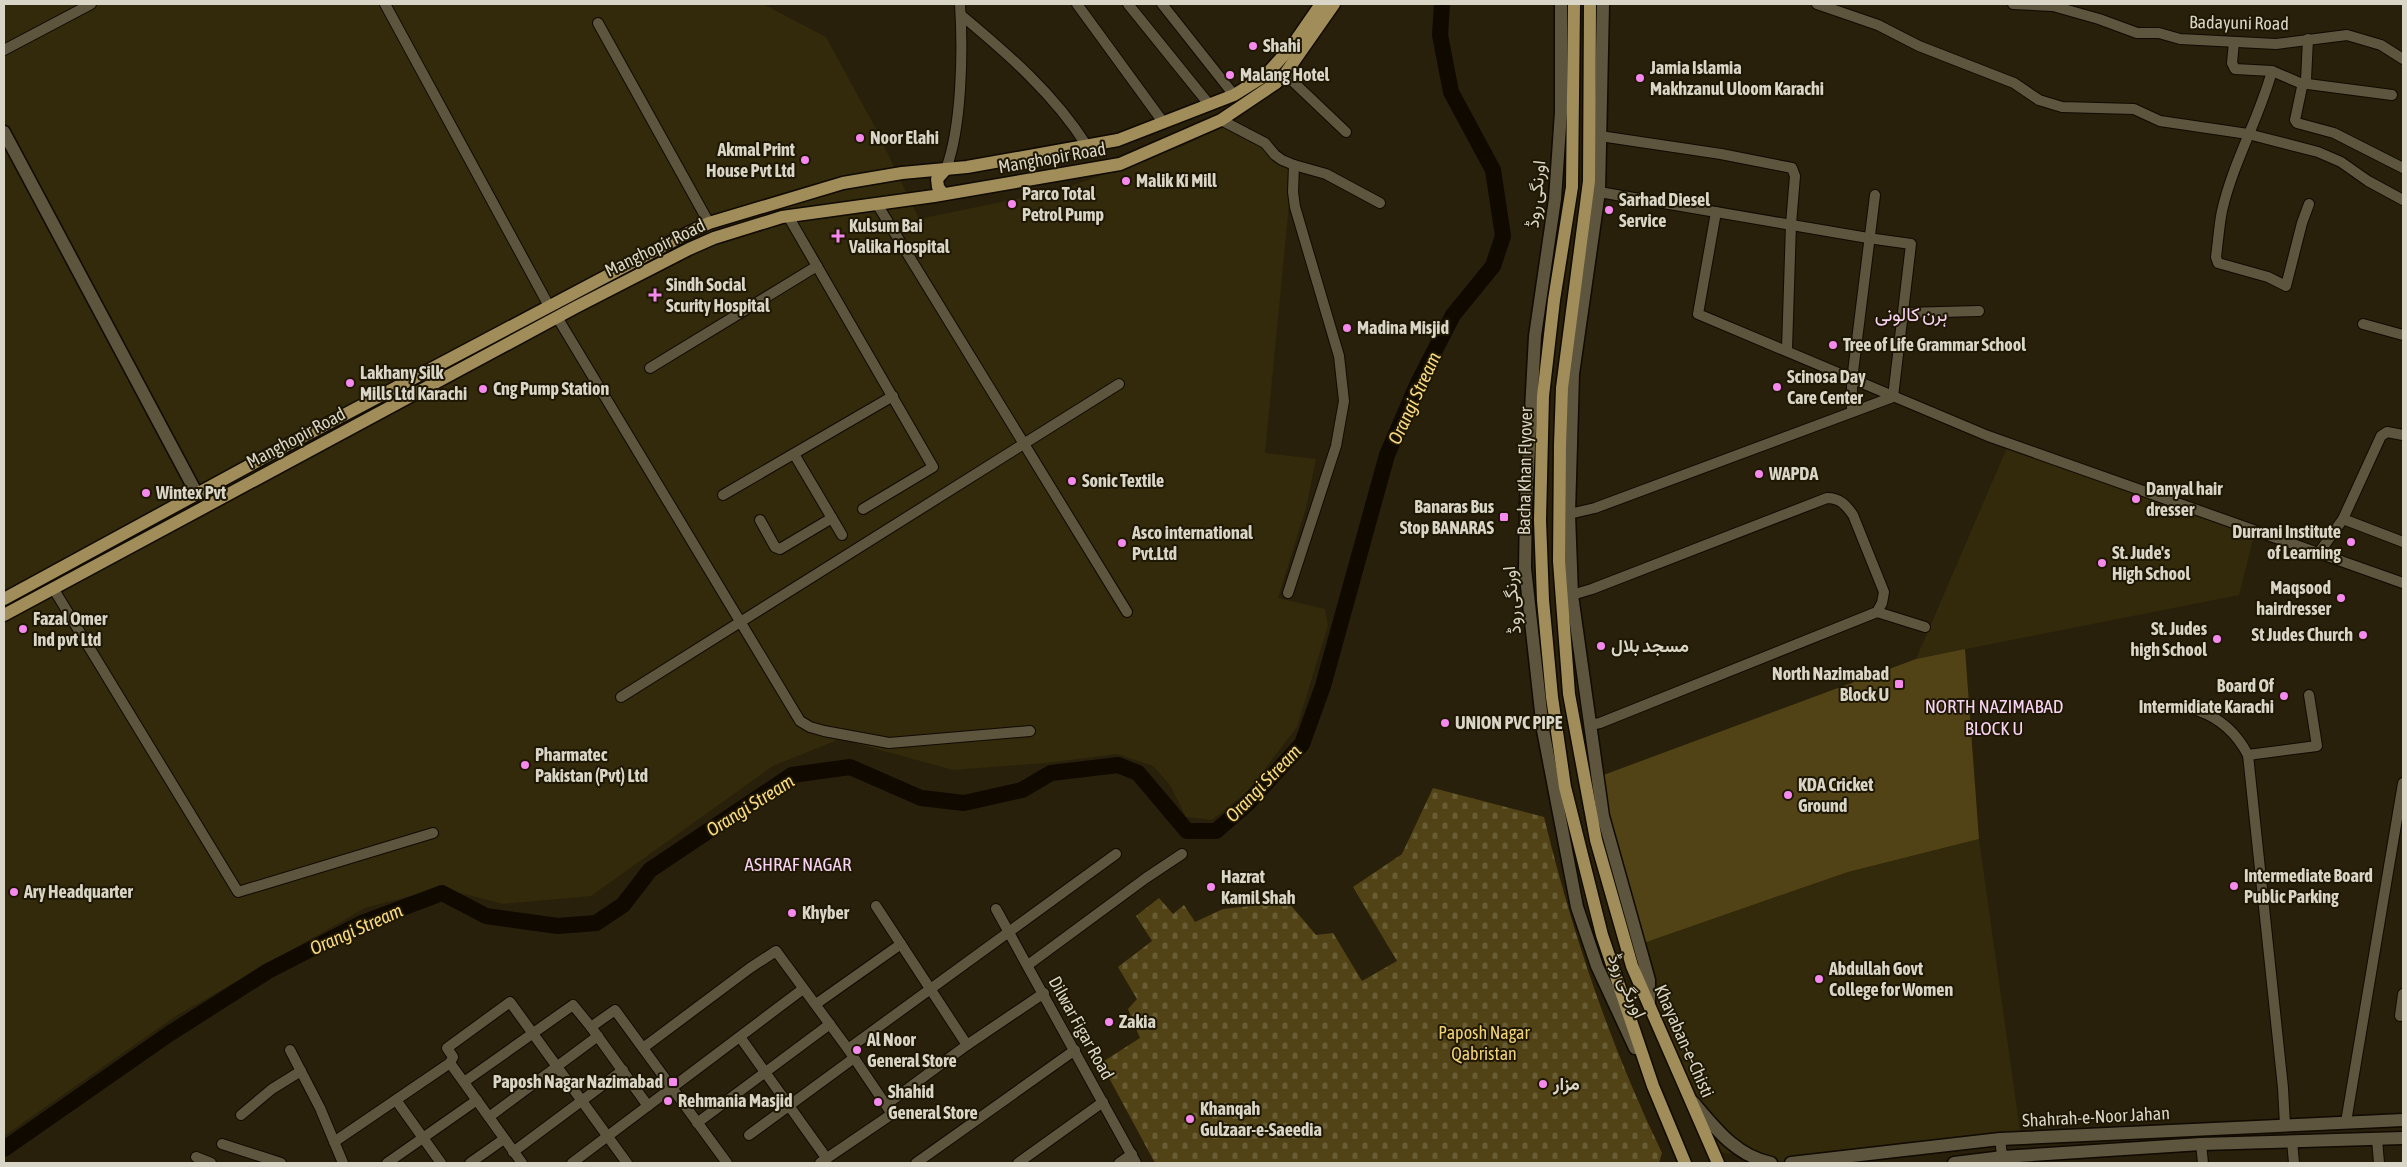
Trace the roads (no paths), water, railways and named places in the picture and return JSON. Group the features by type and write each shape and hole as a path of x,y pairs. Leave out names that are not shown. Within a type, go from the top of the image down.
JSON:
{"main road":[{"name":"Manghopir Road","path":"4,600 549,306 709,224 843,183 946,169 1118,140 1208,103 1234,95 1266,75 1280,62 1321,4"},
{"name":"Manghopir Road","path":"4,615 557,317 689,248 714,238 788,216 927,197 1120,164 1221,120 1276,83 1285,74 1334,4"},
{"name":"Bacha Khan Flyover","path":"1574,4 1572,187 1554,300 1543,396 1540,520 1544,609 1564,787 1602,936 1653,1086"},
{"name":"Bacha Khan Flyover","path":"1590,4 1589,181 1562,388 1558,561 1569,694 1596,840 1621,931"},
{"path":"943,194 938,187 937,179 946,169"},
{"path":"921,171 930,186 927,197"},
{"name":"Khayaban-e-Chisti","path":"1621,931 1632,966 1718,1163"},
{"path":"1653,1086 1685,1163"}],"street":[{"path":"4,50 91,4"},
{"path":"385,4 549,306"},
{"path":"946,169 952,154 957,119 962,48 960,4"},
{"path":"1077,4 1163,122"},
{"path":"1128,4 1208,103"},
{"path":"1162,4 1234,95"},
{"name":"اورنگی روڈ","path":"1561,4 1560,112 1556,189 1535,336 1526,503 1525,568 1543,730 1577,907 1597,966 1653,1086"},
{"name":"اورنگی روڈ","path":"1603,4 1599,192 1573,374 1569,514 1572,595 1603,816 1649,980 1649,1002"},
{"path":"1817,4 1878,25 1919,46 2014,83 2039,100 2062,107 2134,109 2160,121 2248,134 2318,152 2403,200"},
{"name":"Badayuni Road","path":"2014,4 2053,6 2099,19 2137,33 2159,33 2180,39 2276,44 2308,38 2347,35 2381,45 2403,59"},
{"path":"961,15 1029,74 1072,123 1087,146"},
{"path":"598,23 709,224"},
{"path":"2308,38 2304,83 2294,117 2297,123 2334,133 2403,168"},
{"path":"2234,42 2232,63 2234,68 2272,71 2304,83 2392,95"},
{"path":"2272,71 2267,91 2248,134 2222,211 2216,257 2218,263 2268,277 2286,286 2302,223 2309,204"},
{"path":"1285,74 1346,132"},
{"path":"1221,120 1266,143 1274,155 1294,165 1326,174 1380,203"},
{"path":"4,132 198,494"},
{"path":"1600,136 1792,168 1795,176 1791,224 1786,350"},
{"path":"1288,593 1336,446 1344,400 1339,356 1295,207 1293,192 1294,165"},
{"path":"1599,192 1911,244 1893,397"},
{"path":"1852,412 1852,380 1868,238 1875,195"},
{"path":"877,204 1127,612"},
{"path":"1716,212 1698,314 1988,436 2403,583"},
{"path":"788,216 933,467 863,510"},
{"path":"650,368 817,266"},
{"path":"1903,313 1979,311"},
{"path":"557,317 738,621 800,721 810,727 889,743 1030,731"},
{"path":"2363,324 2403,335"},
{"path":"621,697 738,621 1119,384"},
{"path":"723,495 893,396"},
{"path":"1569,514 1596,508 1893,397"},
{"path":"2318,554 2343,519 2381,436 2387,432 2403,435"},
{"path":"794,454 842,535"},
{"path":"1572,595 1592,589 1827,498 1834,498 1845,504 1853,515 1884,592 1882,603 1877,612"},
{"path":"760,520 775,547 780,549 832,518"},
{"path":"2343,519 2403,542"},
{"path":"53,588 238,892 432,833"},
{"path":"1590,726 1877,612 1925,626"},
{"path":"2248,755 2317,746 2309,695"},
{"path":"2200,711 2222,722 2242,743 2248,755 2283,1088 2285,1125"},
{"path":"2346,1122 2403,783"},
{"path":"848,1049 1116,854"},
{"path":"1028,965 1146,878 1182,854"},
{"path":"876,906 967,1045"},
{"name":"Dilwar Figar Road","path":"996,909 1134,1159"},
{"path":"816,1004 901,944"},
{"path":"643,1048 774,951 816,1004 887,1104 892,1114 824,1161 789,1106 740,1037"},
{"path":"572,1163 804,989"},
{"path":"887,1104 967,1045 1044,993"},
{"path":"2400,1016 2403,994"},
{"path":"334,1142 450,1063 453,1057 447,1048 510,1002 627,1163"},
{"path":"464,1082 532,1032 573,1005 592,1027 648,1106"},
{"path":"592,1027 615,1010 727,1163"},
{"path":"697,1123 830,1024"},
{"path":"489,1117 598,1036"},
{"path":"290,1050 320,1108 343,1163"},
{"path":"916,1163 1075,1050"},
{"path":"749,1135 854,1058"},
{"path":"450,1063 522,1163"},
{"path":"514,1152 623,1070"},
{"path":"241,1115 272,1090 301,1071"},
{"path":"1690,1098 1722,1136 1743,1154 1771,1163"},
{"path":"396,1100 441,1163"},
{"path":"388,1163 477,1100"},
{"path":"1018,1163 1103,1102"},
{"path":"2399,1120 2400,1139"},
{"name":"Shahrah-e-Noor Jahan","path":"1791,1163 2000,1139 2399,1120"},
{"path":"470,1163 504,1139"},
{"path":"2000,1139 2003,1160"},
{"path":"2377,1139 2379,1163"},
{"name":"Shahrah-e-Noor Jahan","path":"1954,1163 2201,1144 2400,1139"},
{"path":"2292,1141 2294,1163"},
{"path":"222,1144 281,1163"},
{"path":"2201,1144 2203,1163"},
{"path":"196,1157 211,1163"},
{"path":"1119,1163 1134,1159"}],"waterway":[{"name":"Orangi Stream","path":"4,1149 169,1034 268,971 362,923 442,893 486,916 558,926 596,923 623,905 650,870 792,775 850,767 921,798 964,803 1022,790 1051,773 1118,765 1138,773 1187,831 1216,831 1247,804 1302,744 1323,686 1387,455 1418,383 1453,315 1493,266 1503,236 1493,170 1451,92 1440,35 1442,4"}],"place":[{"name":"Shahi","path":"1253,46"},
{"name":"Malang Hotel","path":"1230,75"},
{"name":"Jamia Islamia Makhzanul Uloom Karachi","path":"1640,78"},
{"name":"Noor Elahi","path":"860,138"},
{"name":"Akmal Print House Pvt Ltd","path":"805,160"},
{"name":"Malik Ki Mill","path":"1126,181"},
{"name":"Parco Total Petrol Pump","path":"1012,204"},
{"name":"Sarhad Diesel Service","path":"1609,210"},
{"name":"Kulsum Bai Valika Hospital","path":"838,236"},
{"name":"Sindh Social Scurity Hospital","path":"655,295"},
{"name":"Madina Misjid","path":"1347,328"},
{"name":"Tree of Life Grammar School","path":"1833,345"},
{"name":"Lakhany Silk Mills Ltd Karachi","path":"350,383"},
{"name":"Scinosa Day Care Center","path":"1777,387"},
{"name":"Cng Pump Station","path":"483,389"},
{"name":"WAPDA","path":"1759,474"},
{"name":"Sonic Textile","path":"1072,481"},
{"name":"Wintex Pvt","path":"146,493"},
{"name":"Danyal hair dresser","path":"2136,499"},
{"name":"Banaras Bus Stop BANARAS","path":"1504,517"},
{"name":"Durrani Institute of Learning","path":"2351,542"},
{"name":"Asco international Pvt.Ltd","path":"1122,543"},
{"name":"St. Jude's High School","path":"2102,563"},
{"name":"Maqsood hairdresser","path":"2341,598"},
{"name":"Fazal Omer Ind pvt Ltd","path":"23,629"},
{"name":"St Judes Church","path":"2363,635"},
{"name":"St. Judes high School","path":"2217,639"},
{"name":"مسجد بلال","path":"1601,646"},
{"name":"North Nazimabad Block U","path":"1899,684"},
{"name":"Board Of Intermidiate Karachi","path":"2284,696"},
{"name":"UNION PVC PIPE","path":"1445,723"},
{"name":"Pharmatec Pakistan (Pvt) Ltd","path":"525,765"},
{"name":"KDA Cricket Ground","path":"1788,795"},
{"name":"Intermediate Board Public Parking","path":"2234,886"},
{"name":"Hazrat Kamil Shah","path":"1211,887"},
{"name":"Ary Headquarter","path":"14,892"},
{"name":"Khyber","path":"792,913"},
{"name":"Abdullah Govt College for Women","path":"1819,979"},
{"name":"Zakia","path":"1109,1022"},
{"name":"Al Noor General Store","path":"857,1050"},
{"name":"Paposh Nagar Nazimabad","path":"673,1082"},
{"name":"مزار","path":"1543,1084"},
{"name":"Rehmania Masjid","path":"668,1101"},
{"name":"Shahid General Store","path":"878,1102"},
{"name":"Khanqah Gulzaar-e-Saeedia","path":"1190,1119"}],"district":[{"name":"ہرن کالونی","path":"1911,314"},
{"name":"NORTH NAZIMABAD BLOCK U","path":"1994,717"},
{"name":"ASHRAF NAGAR","path":"798,864"}],"park label":[{"name":"Paposh Nagar Qabristan","path":"1484,1043"}]}
